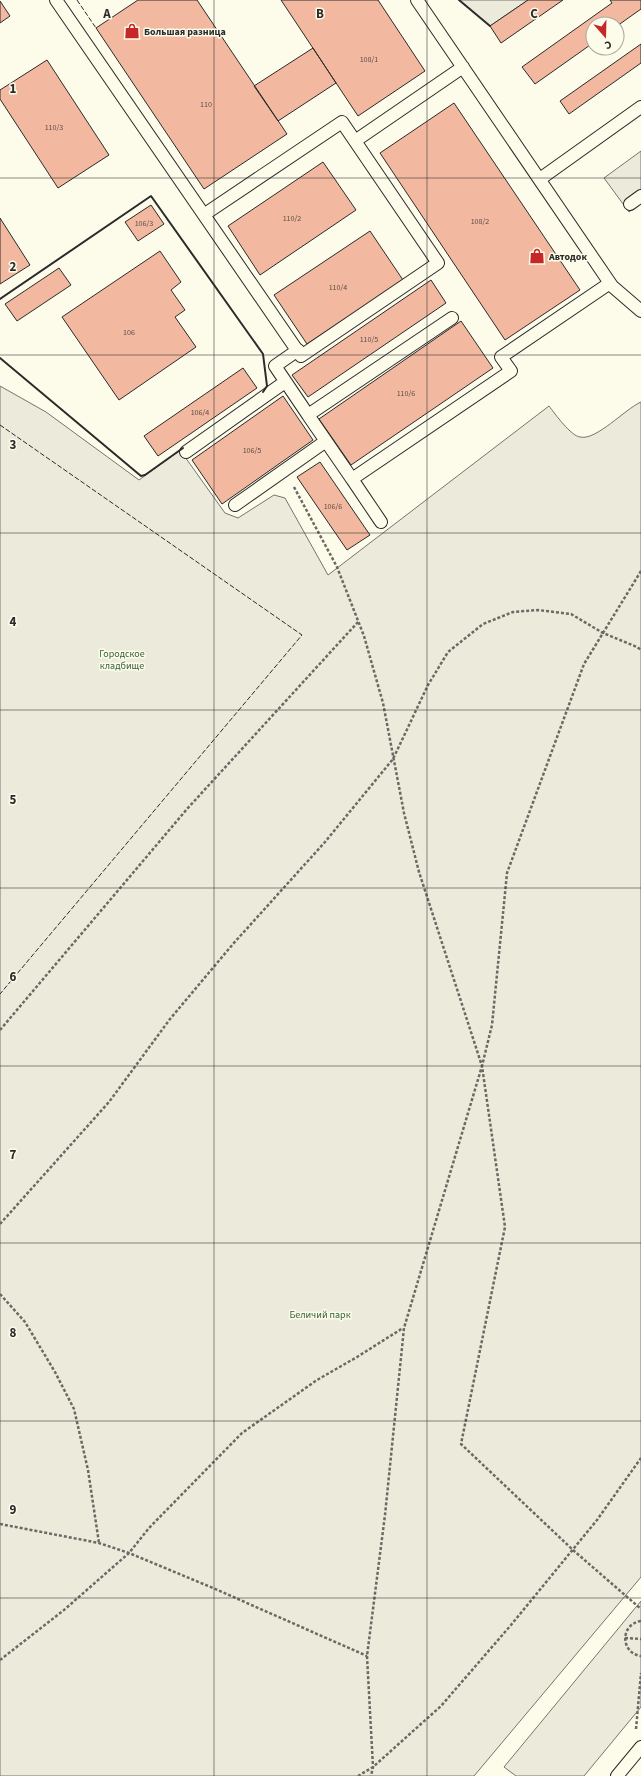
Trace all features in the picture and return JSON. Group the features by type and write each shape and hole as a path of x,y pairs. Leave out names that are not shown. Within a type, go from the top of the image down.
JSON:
{"lane":[{"path":"417,0 612,286 641,311"},
{"path":"59,1 302,356 438,263 342,122 205,214"},
{"path":"355,141 463,67"},
{"path":"540,179 641,107"},
{"path":"630,204 641,196"},
{"path":"352,479 511,371 501,357 610,283"},
{"path":"308,415 452,318"},
{"path":"298,350 274,366 381,522"},
{"path":"186,452 286,382"},
{"path":"235,505 326,441"},
{"path":"617,1776 637,1751"}],"path":[{"path":"284,470 337,567 358,622 384,703 404,813 419,872 482,1066 505,1227 461,1444 573,1550 641,1609"},
{"path":"371,1776 373,1767 367,1656 385,1515 404,1328 482,1066 492,1025 507,873 584,664 641,571"},
{"path":"0,1224 109,1102 180,1007 233,944 325,842 393,759 428,685 448,652 483,624 513,612 538,610 571,614 603,633 641,650"},
{"path":"0,1030 187,809 358,622"},
{"path":"0,1294 25,1322 55,1372 74,1409 88,1470 99,1543"},
{"path":"0,1660 64,1610 129,1553 149,1528 242,1433 317,1380 358,1357 404,1328"},
{"path":"358,1776 373,1767 441,1706 573,1550 597,1520 641,1458"},
{"path":"0,1524 99,1543 129,1553 220,1591 367,1656"},
{"path":"641,1621 633,1623 629,1627 625,1638 629,1649 633,1653 641,1656"},
{"path":"625,1638 641,1639"},
{"path":"637,1751 641,1673"}],"green space":[{"path":"459,0 528,0 490,26"},
{"name":"Беличий парк","path":"0,386 46,412 139,480 180,450 225,513 238,518 274,495 285,498 328,575 549,406 572,433 576,436 587,437 602,430 641,402 641,1577 474,1776 0,1776"},
{"path":"641,1601 641,1707 584,1776 516,1776 504,1767"}],"shaded area":[{"path":"641,151 641,203 629,212 604,178"}],"building":[{"path":"138,0 197,0 287,134 204,189 96,28"},
{"path":"281,0 378,0 425,71 358,116"},
{"path":"528,0 563,0 501,43 490,26"},
{"path":"610,0 641,0 641,9 625,20 625,16 594,16 612,3"},
{"path":"0,1 10,16 0,23"},
{"path":"585,22 585,49 535,84 522,67"},
{"path":"641,44 641,63 569,114 560,101"},
{"path":"313,48 336,83 278,121 254,86"},
{"path":"47,60 109,155 58,188 0,99 0,90"},
{"path":"454,103 580,290 505,340 380,153"},
{"path":"323,162 356,210 260,275 228,226"},
{"path":"151,205 164,224 138,241 125,222"},
{"path":"0,218 30,265 0,284"},
{"path":"370,231 403,280 307,344 274,295"},
{"path":"160,251 181,282 171,290 185,310 175,317 196,347 119,400 62,317"},
{"path":"59,268 71,285 17,321 5,304"},
{"path":"431,280 446,303 308,397 292,375"},
{"path":"461,321 493,368 351,465 319,419"},
{"path":"243,368 257,388 158,456 144,436"},
{"path":"283,396 313,440 222,504 192,460"},
{"path":"320,462 370,535 347,550 297,477"}],"fence":[{"path":"77,0 96,28"},
{"path":"0,425 302,635 0,994"}],"wall":[{"path":"459,0 490,26"},
{"path":"0,299 151,196 263,354 267,386 263,392"},
{"path":"0,358 141,476 145,475 183,448"}],"place":[{"name":"Большая разница","path":"132,31"},
{"name":"Автодок","path":"537,256"}],"park label":[{"name":"Городское кладбище","path":"122,658"}]}
